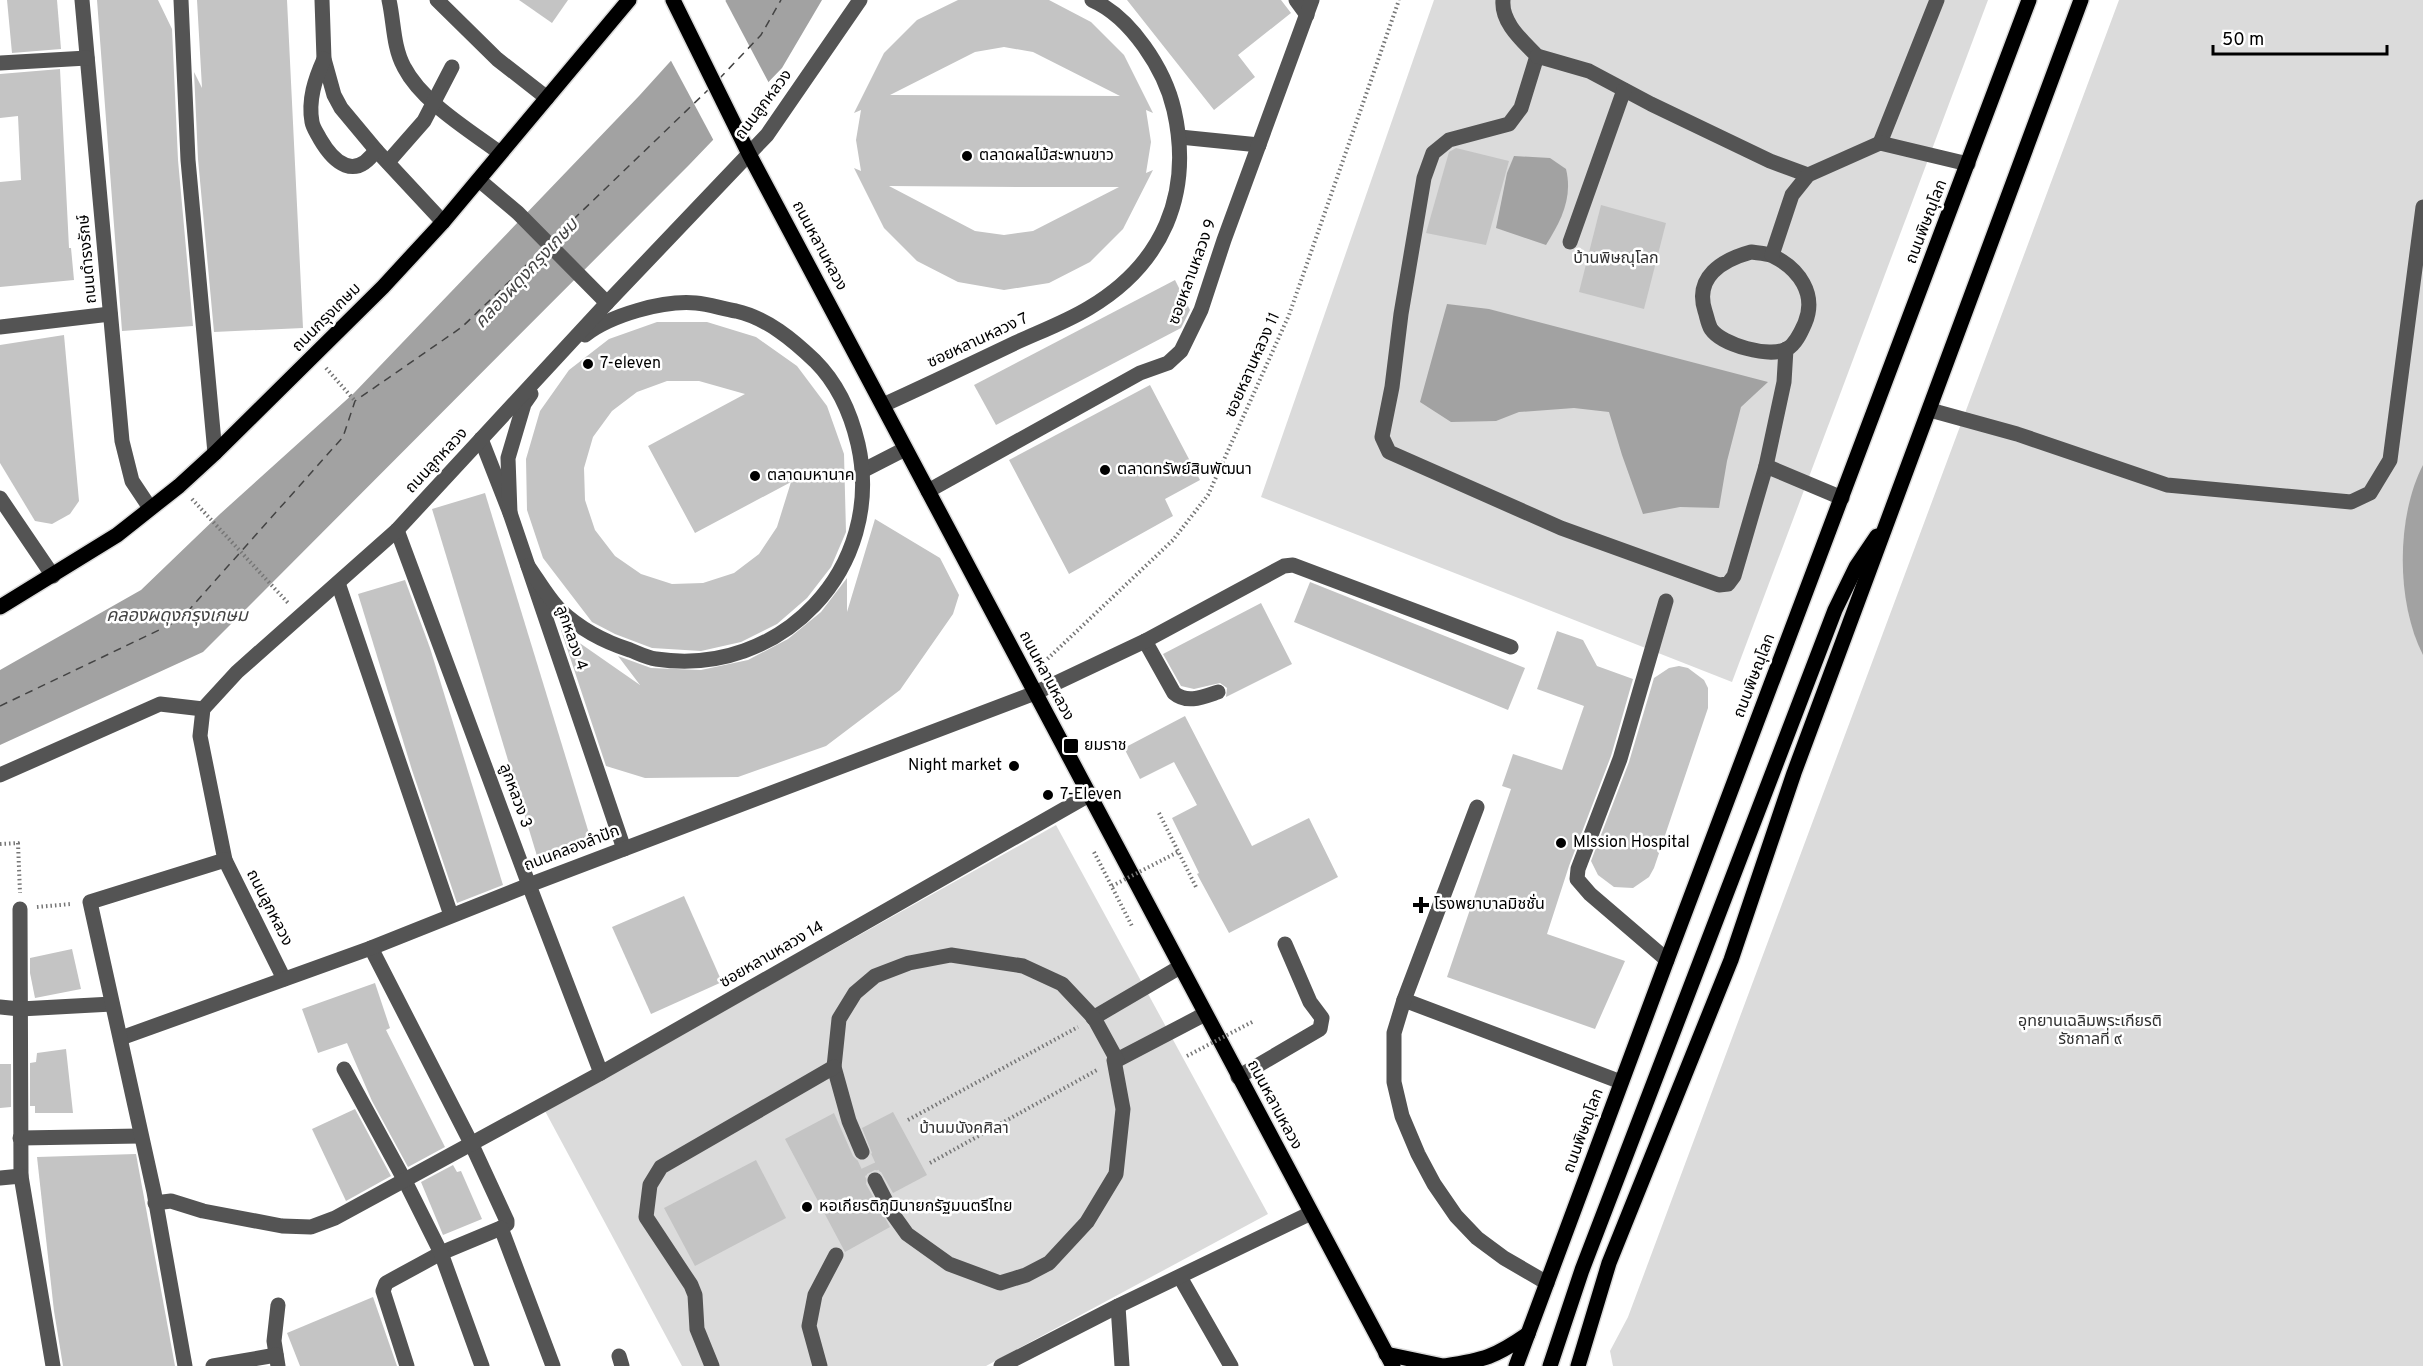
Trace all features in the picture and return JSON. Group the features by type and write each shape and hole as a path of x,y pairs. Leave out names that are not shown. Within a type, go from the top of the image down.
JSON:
{"main road":[{"name":"ถนนกรุงเกษม","path":"0,607 117,535 179,486 215,453 315,356 443,222 629,0"},
{"name":"ถนนหลานหลวง","path":"673,0 749,154 1390,1360"},
{"name":"ถนนพิษณุโลก","path":"1516,1366 2029,0"},
{"path":"1578,1366 1609,1263 1731,960 1794,773 2081,0"},
{"path":"1550,1366 1582,1270 1835,610 1857,567 1893,511"},
{"path":"1390,1360 1444,1366 1482,1360 1501,1353 1528,1334"}],"street":[{"name":"ถนนดำรงรักษ์","path":"82,0 124,452 132,481 150,508"},
{"path":"181,0 188,160 215,453"},
{"path":"322,0 324,59 334,94 341,108 376,150 443,222"},
{"path":"389,0 394,39 404,67 417,87 500,153"},
{"path":"437,0 497,59 547,98"},
{"name":"ถนนลูกหลวง","path":"284,979 225,860 200,736 203,709 237,672 397,530 607,303 767,135 860,0"},
{"path":"1296,0 1310,7"},
{"path":"1503,0 1503,7 1512,30 1537,56 1589,71 1770,161 1808,175"},
{"path":"1880,143 1937,0"},
{"name":"ซอยหลานหลวง 7","path":"883,405 1089,309 1125,283 1146,260 1162,235 1173,208 1180,173 1180,137 1170,92 1153,59 1132,32 1100,2"},
{"name":"ซอยหลานหลวง 9","path":"928,491 1140,373 1168,363 1181,351 1201,310 1224,240 1310,7"},
{"path":"1537,56 1521,108 1509,124 1449,140 1433,153 1424,178 1401,314 1392,387 1382,437 1389,452 1561,528 1719,585 1728,584 1734,576 1766,466 1784,382 1786,349"},
{"path":"0,63 87,58"},
{"path":"324,59 310,101 312,124 330,155 344,165 360,165 369,160 376,150"},
{"path":"388,162 424,121 452,67"},
{"path":"1570,242 1624,90"},
{"path":"1180,137 1259,145"},
{"path":"1772,255 1792,195 1808,175 1880,143 1968,164"},
{"path":"479,180 518,213 607,303"},
{"path":"1930,410 2018,434 2167,485 2351,502 2370,493 2390,460 2423,207"},
{"path":"1751,252 1772,255 1798,275 1809,294 1806,321 1794,343 1786,349 1767,354 1736,345 1712,330 1702,302 1702,289 1718,265 1751,252"},
{"path":"510,513 508,458 524,405 555,359 596,327 643,308 695,303 745,313 791,338 828,374 853,419 864,470 860,524 840,574 806,616 760,645 709,660 655,659 604,642 560,610 528,566"},
{"path":"0,327 110,314"},
{"name":"ลูกหลวง 4","path":"481,440 510,513 624,849"},
{"path":"864,470 905,449"},
{"path":"1766,466 1842,498"},
{"path":"0,498 52,576"},
{"name":"ลูกหลวง 3","path":"397,530 529,885 602,1073"},
{"name":"ถนนคลองลำปัก","path":"121,1038 371,948 529,885 1035,693 1145,641 1284,566 1293,565 1511,647"},
{"path":"338,583 451,915"},
{"path":"1666,601 1620,759 1578,869 1577,879 1590,894 1667,960"},
{"path":"1145,641 1174,693 1180,698 1193,699 1218,692"},
{"path":"0,775 160,704 203,709"},
{"name":"ซอยหลานหลวง 14","path":"155,1203 171,1201 203,1211 282,1226 311,1227 335,1218 602,1073 1089,795"},
{"path":"1477,807 1404,1000 1394,1033 1394,1082 1402,1116 1418,1154 1434,1184 1456,1216 1477,1238 1504,1258 1547,1283"},
{"path":"185,1366 155,1203 90,902 225,860"},
{"path":"20,909 21,1176 53,1366"},
{"path":"1238,1077 1320,1029 1322,1018 1310,1002 1285,944"},
{"path":"371,948 471,1143 507,1221 507,1224 501,1228 441,1253 386,1283 382,1291 407,1366"},
{"path":"862,1152 849,1121 834,1067 839,1019 855,993 875,976 909,963 951,955 1023,966 1062,984 1094,1018 1115,1060 1123,1109 1116,1174 1087,1222 1049,1263 1026,1275 1000,1283 949,1264 908,1234 892,1212 875,1180"},
{"path":"1094,1018 1180,967"},
{"path":"1404,1000 1621,1082"},
{"path":"0,1007 20,1009 112,1004"},
{"path":"1115,1060 1205,1014"},
{"path":"712,1366 697,1329 695,1295 691,1285 646,1217 650,1185 661,1167 834,1067"},
{"path":"344,1069 405,1180 441,1253 482,1366"},
{"path":"20,1138 140,1136"},
{"path":"0,1178 21,1176"},
{"path":"1001,1366 1118,1306 1311,1213"},
{"path":"501,1228 553,1366"},
{"path":"820,1366 809,1326 815,1295 836,1255"},
{"path":"1180,1277 1231,1366"},
{"path":"213,1366 277,1361 274,1341 278,1305"},
{"path":"1118,1306 1122,1366"}],"path":[{"name":"ซอยหลานหลวง 11","path":"1027,677 1173,540 1208,495 1289,315 1399,0"},
{"path":"315,356 355,400"},
{"path":"179,486 277,590"},
{"path":"1159,813 1196,887"},
{"path":"0,844 18,843 20,909 90,902"},
{"path":"1094,852 1133,928"},
{"path":"1112,886 1178,852"},
{"path":"908,1120 1094,1018"},
{"path":"1187,1056 1254,1021"},
{"path":"930,1163 1115,1060"}],"green space":[{"name":"บ้านพิษณุโลก","path":"1434,0 1988,0 1732,682 1261,497"},
{"name":"อุทยานเฉลิมพระเกียรติ รัชกาลที่ ๙","path":"2119,0 2423,0 2423,1366 1613,1366 1610,1351 1628,1317"},
{"name":"บ้านมนังคศิลา","path":"1056,825 1268,1214 986,1366 682,1366 545,1111"}],"water":[{"name":"คลองผดุงกรุงเกษม","path":"726,0 822,0 782,68 689,165 203,652 0,745 0,670 141,590 220,514 354,393 639,96"},
{"path":"1514,156 1550,158 1566,169 1567,199 1546,245 1496,228 1507,173"},
{"path":"1447,304 1489,309 1768,382 1741,407 1727,461 1719,508 1680,507 1643,514 1609,412 1574,408 1519,412 1496,421 1451,422 1420,402"},
{"path":"2423,465 2423,655 2414,634 2408,610 2403,560 2408,509"}],"pier":[{"path":"722,0 725,0 770,85 715,143 669,57"}],"building":[{"path":"7,0 57,0 61,49 12,53"},
{"path":"97,0 158,0 172,29 178,160 193,326 122,331"},
{"path":"197,0 287,0 303,328 214,332 198,159 194,72 202,88"},
{"path":"519,0 568,0 552,23"},
{"name":"ตลาดผลไม้สะพานขาว","path":"958,0 1049,0 1091,22 1124,55 1153,113 1146,110 1151,142 1146,173 1153,170 1123,229 1090,262 1049,283 1004,290 958,282 917,261 884,228 854,168 861,171 856,140 861,110 854,113 884,53 917,20","holes":["1004,47 1033,52 1120,96 890,95 975,52","889,186 1030,187 1119,187 1033,231 1004,235 975,231"]},
{"path":"1127,0 1281,0 1291,13 1238,55 1255,77 1214,110"},
{"path":"60,69 69,248 71,248 74,280 0,287 0,182 21,180 18,116 0,118 0,74"},
{"path":"1456,148 1509,161 1486,245 1426,233 1449,152"},
{"path":"1601,205 1666,223 1644,309 1579,292"},
{"path":"1175,280 1190,310 1181,328 996,425 974,385"},
{"name":"ตลาดมหานาค","path":"657,322 707,322 756,337 797,366 827,406 844,454 846,532 831,567 807,598 777,624 741,642 701,651 652,648 615,634 592,622 543,558 527,510 526,459 540,411 569,370 609,339","holes":["667,381 699,381 745,394 648,446 695,533 791,482 777,527 759,554 734,573 703,583 672,584 641,574 615,556 595,530 585,500 584,468 593,437 612,411 637,392"]},
{"path":"64,335 79,501 70,514 52,524 35,521 0,463 0,345"},
{"name":"ตลาดทรัพย์สินพัฒนา","path":"1150,385 1200,480 1165,499 1173,516 1069,574 1009,460"},
{"path":"485,493 591,840 537,856 432,509"},
{"path":"875,519 940,558 959,595 953,614 900,690 826,746 738,777 645,778 606,766 561,630 640,685 618,656 651,668 701,670 748,660 788,639 821,612 847,578 847,612"},
{"path":"405,580 430,648 503,885 457,903 412,770 358,594"},
{"path":"1310,582 1525,668 1508,710 1294,622"},
{"path":"1261,603 1292,664 1226,697 1227,688 1220,683 1194,689 1181,686 1163,654"},
{"name":"MIssion Hospital","path":"1557,631 1583,640 1597,666 1633,679 1611,756 1569,866 1547,934 1625,961 1595,1029 1447,977 1511,789 1502,786 1513,754 1562,770 1584,706 1537,689"},
{"path":"1679,666 1688,668 1704,680 1708,688 1708,708 1654,868 1649,877 1633,888 1614,887 1598,875 1591,861 1629,762 1654,678 1669,668"},
{"path":"1185,716 1252,846 1309,818 1338,877 1229,933 1197,874 1199,873 1172,818 1197,805 1174,762 1140,779 1124,748"},
{"path":"684,896 722,982 651,1014 612,927"},
{"path":"72,949 81,989 35,998 30,973 30,958"},
{"path":"375,983 390,1028 386,1030 445,1147 408,1167 372,1101 347,1043 318,1053 302,1009"},
{"path":"66,1049 73,1113 35,1113 35,1106 30,1106 30,1063 36,1062 37,1053"},
{"path":"0,1064 11,1064 11,1107 0,1108"},
{"path":"355,1109 391,1176 346,1201 312,1129"},
{"path":"893,1112 927,1175 893,1193 881,1172 875,1170 867,1174 866,1184 890,1227 845,1252 785,1139 834,1113 853,1156 857,1160 865,1161 872,1153 862,1128"},
{"path":"136,1154 175,1366 63,1366 54,1311 37,1157"},
{"path":"756,1160 786,1218 695,1266 664,1208"},
{"path":"453,1165 457,1172 461,1171 482,1219 443,1235 421,1182"},
{"path":"373,1297 397,1366 300,1366 287,1333"}],"ferry route":[{"path":"719,79 761,35 781,0"},
{"path":"553,239 709,89"},
{"path":"0,706 180,620 343,437 355,401 462,327 543,249"}],"tunnel":[{"path":"862,1152 875,1180"}],"place":[{"name":"ตลาดผลไม้สะพานขาว","path":"967,156"},
{"name":"7-eleven","path":"588,364"},
{"name":"ตลาดทรัพย์สินพัฒนา","path":"1105,470"},
{"name":"ตลาดมหานาค","path":"755,476"},
{"name":"ยมราช","path":"1071,746"},
{"name":"Night market","path":"1014,766"},
{"name":"7-Eleven","path":"1048,795"},
{"name":"MIssion Hospital","path":"1561,843"},
{"name":"โรงพยาบาลมิชชั่น","path":"1421,905"},
{"name":"หอเกียรติภูมินายกรัฐมนตรีไทย","path":"807,1207"}]}
